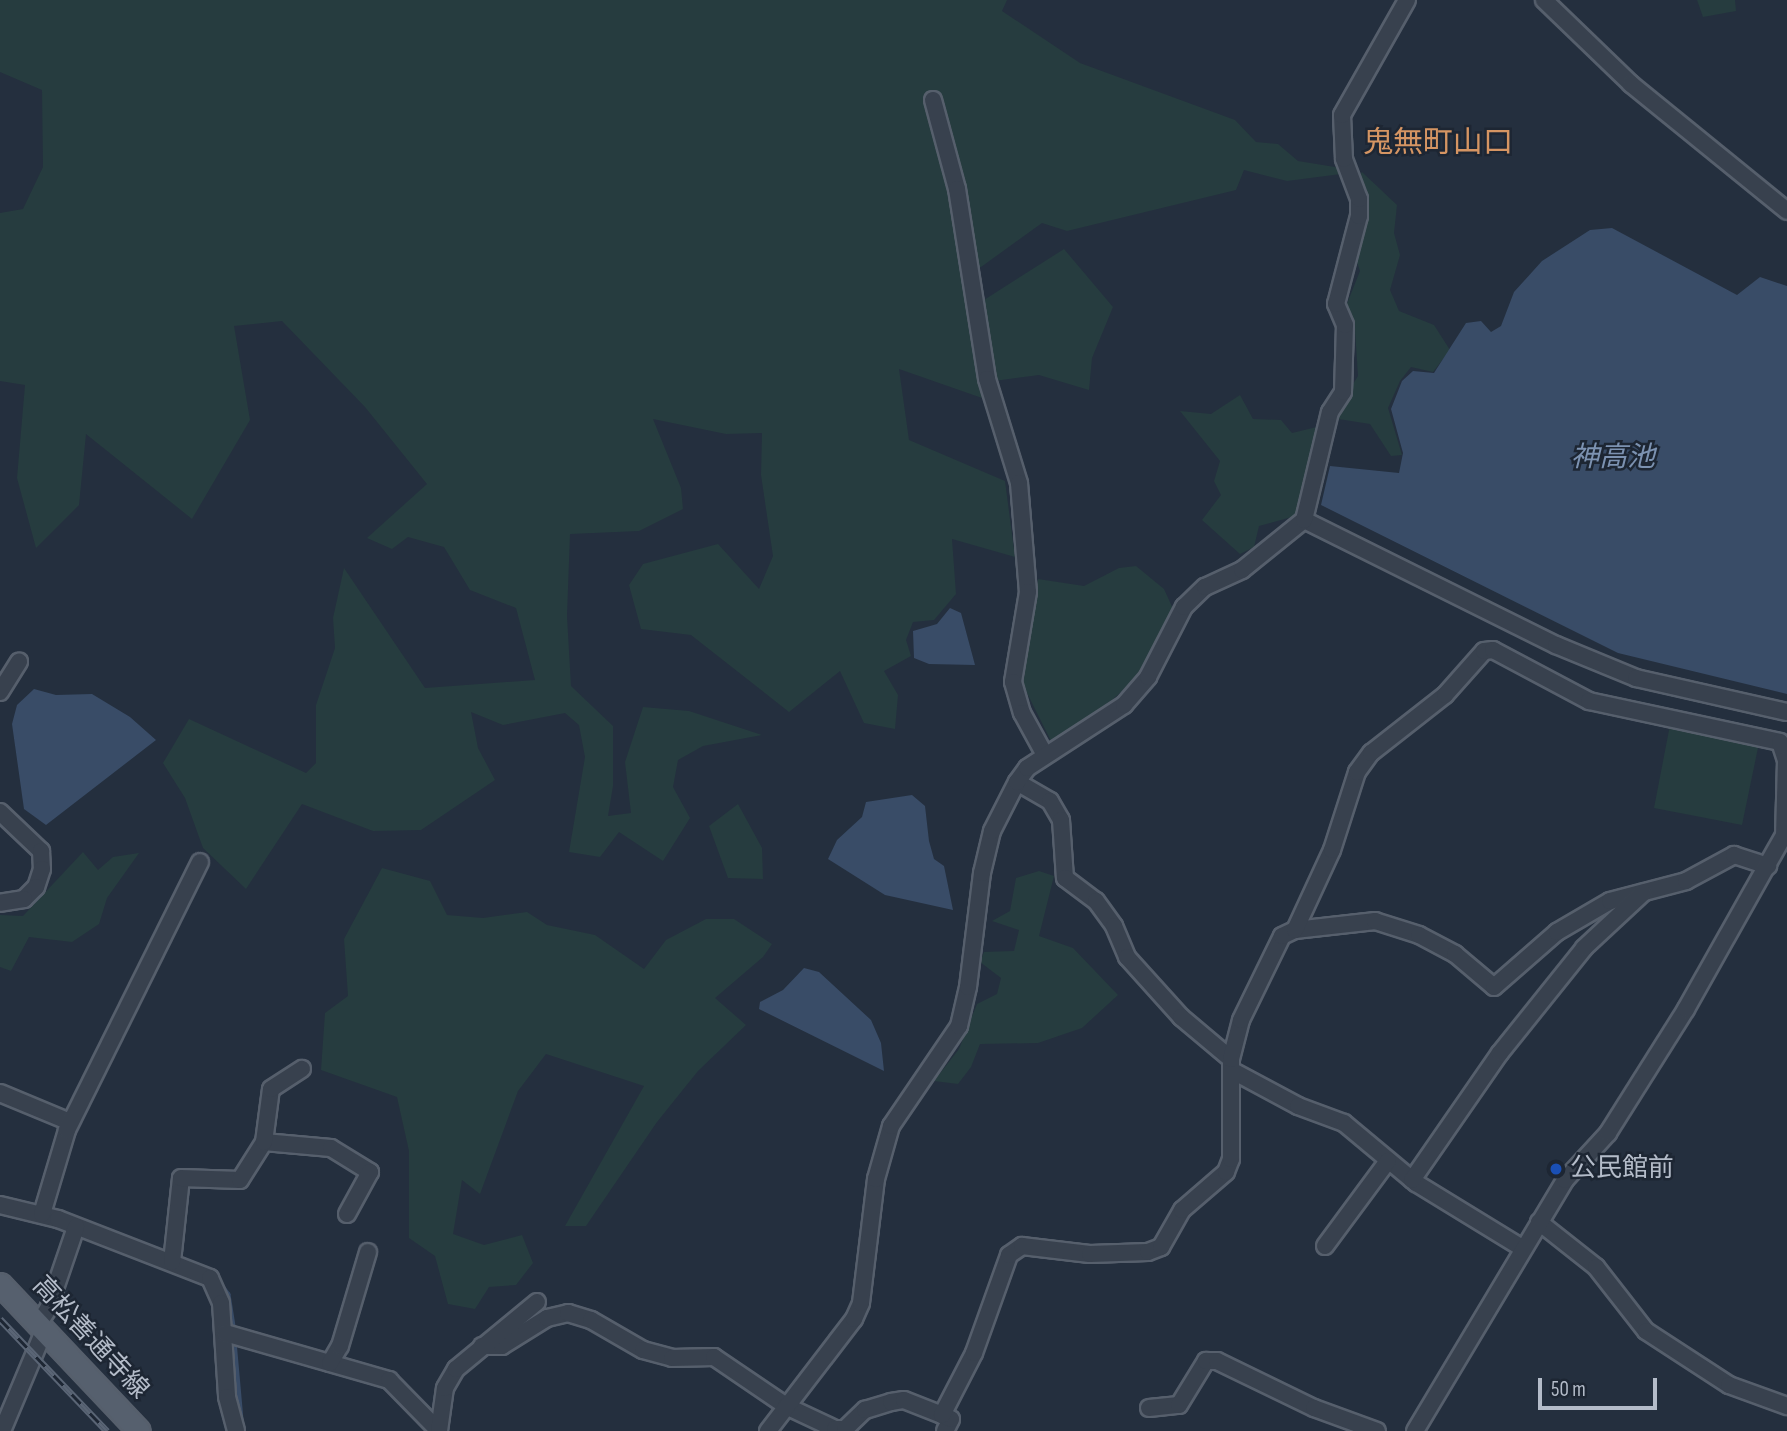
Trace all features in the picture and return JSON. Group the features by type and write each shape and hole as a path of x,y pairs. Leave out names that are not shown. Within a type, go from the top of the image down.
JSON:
{"main road":[{"name":"高松善通寺線","path":"0,1284 139,1431"}],"street":[{"path":"768,1431 854,1319 861,1303 876,1179 891,1126 959,1026 968,987 982,873 992,831 1017,782 1045,755 1124,705 1147,677 1184,607 1205,587 1242,570 1304,520 1330,412 1343,392 1345,325 1336,304 1359,216 1359,199 1343,159 1342,115 1407,0"},
{"path":"1544,0 1631,85 1787,211"},
{"path":"933,100 957,189 986,379 1019,483 1028,592 1013,682 1022,713 1045,755"},
{"path":"1304,520 1556,645 1636,678 1787,712"},
{"path":"1295,930 1332,850 1357,772 1371,753 1446,695 1484,651 1493,650 1589,701 1780,742 1786,760 1786,832 1768,866 1686,1009 1608,1133 1565,1180 1415,1431"},
{"path":"0,692 19,661"},
{"path":"1017,782 1050,801 1062,820 1065,878 1096,901 1114,926 1127,957 1181,1017 1231,1065 1298,1106 1344,1123 1412,1180 1522,1248"},
{"path":"0,812 41,851 42,869 36,887 24,899 0,903"},
{"path":"482,1346 502,1346 547,1318 568,1313 590,1320 643,1350 672,1358 714,1357 786,1406 835,1429 845,1429 865,1410 904,1400 943,1423 974,1353 1009,1255 1022,1247 1090,1254 1148,1252 1161,1247 1182,1210 1226,1172 1231,1160 1231,1065 1241,1020 1282,936 1295,930 1375,921 1419,935 1455,954 1494,987 1557,932 1610,901 1686,881 1734,855 1768,866"},
{"path":"43,1214 70,1122 200,862"},
{"path":"1412,1180 1533,1011 1584,948 1645,891"},
{"path":"172,1262 181,1178 187,1175 240,1180 264,1142 271,1089 302,1069"},
{"path":"0,1093 70,1122"},
{"path":"264,1142 331,1148 370,1172 347,1214"},
{"path":"1325,1246 1388,1161"},
{"path":"0,1205 43,1214 210,1278 217,1290 225,1334 227,1397 236,1431"},
{"path":"1539,1222 1596,1267 1646,1332 1730,1385 1787,1406"},
{"path":"2,1431 76,1227"},
{"path":"330,1363 340,1346 368,1252"},
{"path":"439,1431 448,1381 482,1346 537,1302"},
{"path":"225,1334 389,1380 439,1431"},
{"path":"1149,1408 1179,1405 1206,1361 1217,1361 1314,1408 1377,1431"}],"green space":[{"path":"0,0 1007,0 1002,11 1080,63 1235,120 1256,142 1278,144 1298,161 1341,168 1341,174 1287,181 1244,170 1236,190 1067,231 1042,223 981,267 961,263 973,307 1064,249 1113,307 1092,358 1089,390 1039,375 994,381 982,398 899,369 909,440 1005,481 1015,557 952,539 956,594 934,620 913,622 906,640 911,656 884,671 898,695 895,729 864,723 840,671 789,712 691,635 641,629 629,585 643,564 718,544 759,589 773,556 761,475 762,433 726,434 653,419 681,488 683,509 639,531 570,534 567,616 571,686 613,726 613,786 608,816 631,813 625,762 643,707 689,711 762,735 703,746 678,760 673,787 690,818 663,861 619,832 600,857 569,852 585,757 579,725 565,713 503,725 471,712 478,748 495,780 421,830 373,831 302,804 246,889 203,848 185,798 163,763 189,719 306,773 316,763 316,705 335,648 333,618 344,568 425,688 535,680 516,608 470,590 444,547 408,537 392,549 367,538 427,484 365,407 282,321 234,326 250,420 192,519 86,434 79,505 36,548 17,478 25,385 0,381 0,213 23,209 43,167 42,90 0,72"},
{"path":"1697,0 1735,0 1736,11 1703,17"},
{"path":"1362,172 1397,205 1394,233 1400,255 1390,290 1399,311 1434,325 1450,350 1433,372 1411,367 1400,381 1388,408 1402,455 1391,456 1370,424 1332,418 1358,376 1355,330 1344,311 1360,271 1354,253 1357,179"},
{"path":"1240,395 1253,419 1281,420 1292,433 1321,426 1299,515 1259,526 1254,547 1240,554 1202,520 1221,495 1214,481 1220,461 1180,411 1211,414"},
{"path":"1136,566 1164,589 1174,611 1142,672 1107,705 1051,741 1023,685 1038,579 1084,586 1119,568"},
{"path":"1670,725 1759,743 1742,825 1654,808"},
{"path":"738,804 762,848 763,879 728,878 709,826"},
{"path":"83,852 98,870 113,857 139,853 107,898 99,924 72,942 29,937 11,971 0,967 0,915 23,916"},
{"path":"382,868 430,881 447,915 483,918 527,912 547,925 595,935 644,969 666,940 706,919 734,919 772,944 763,957 715,998 746,1025 698,1071 657,1122 586,1226 565,1226 644,1086 546,1054 518,1091 480,1194 462,1180 453,1234 484,1245 522,1235 533,1263 516,1285 489,1287 475,1309 448,1304 435,1256 409,1238 409,1151 397,1097 321,1070 325,1013 348,996 344,939"},
{"path":"1039,871 1054,876 1039,936 1073,948 1118,995 1082,1028 1038,1043 980,1044 971,1067 958,1084 934,1081 959,1049 977,1004 997,994 1001,978 980,962 984,952 1014,951 1019,930 992,921 1010,911 1016,878"}],"water":[{"name":"神高池","path":"1612,228 1737,295 1760,277 1787,286 1787,694 1618,653 1321,505 1330,466 1399,473 1403,453 1391,409 1402,381 1413,371 1434,373 1466,323 1481,321 1491,332 1501,326 1514,292 1542,261 1590,230"},
{"path":"950,608 961,613 975,665 929,664 914,658 913,631 937,624"},
{"path":"34,689 56,695 92,694 130,717 156,740 46,825 24,809 12,724 17,705"},
{"path":"912,795 925,806 929,841 934,859 944,866 953,910 885,895 828,859 837,840 862,817 866,802"},
{"path":"804,968 819,972 871,1020 881,1043 884,1071 759,1009 760,1002 783,990"}],"waterway":[{"path":"215,1277 228,1294 234,1332"},
{"path":"234,1341 241,1419"}],"railway":[{"path":"0,1319 107,1431"}],"place":[{"name":"公民館前","path":"1556,1169"}],"district":[{"name":"鬼無町山口","path":"1438,143"}]}
